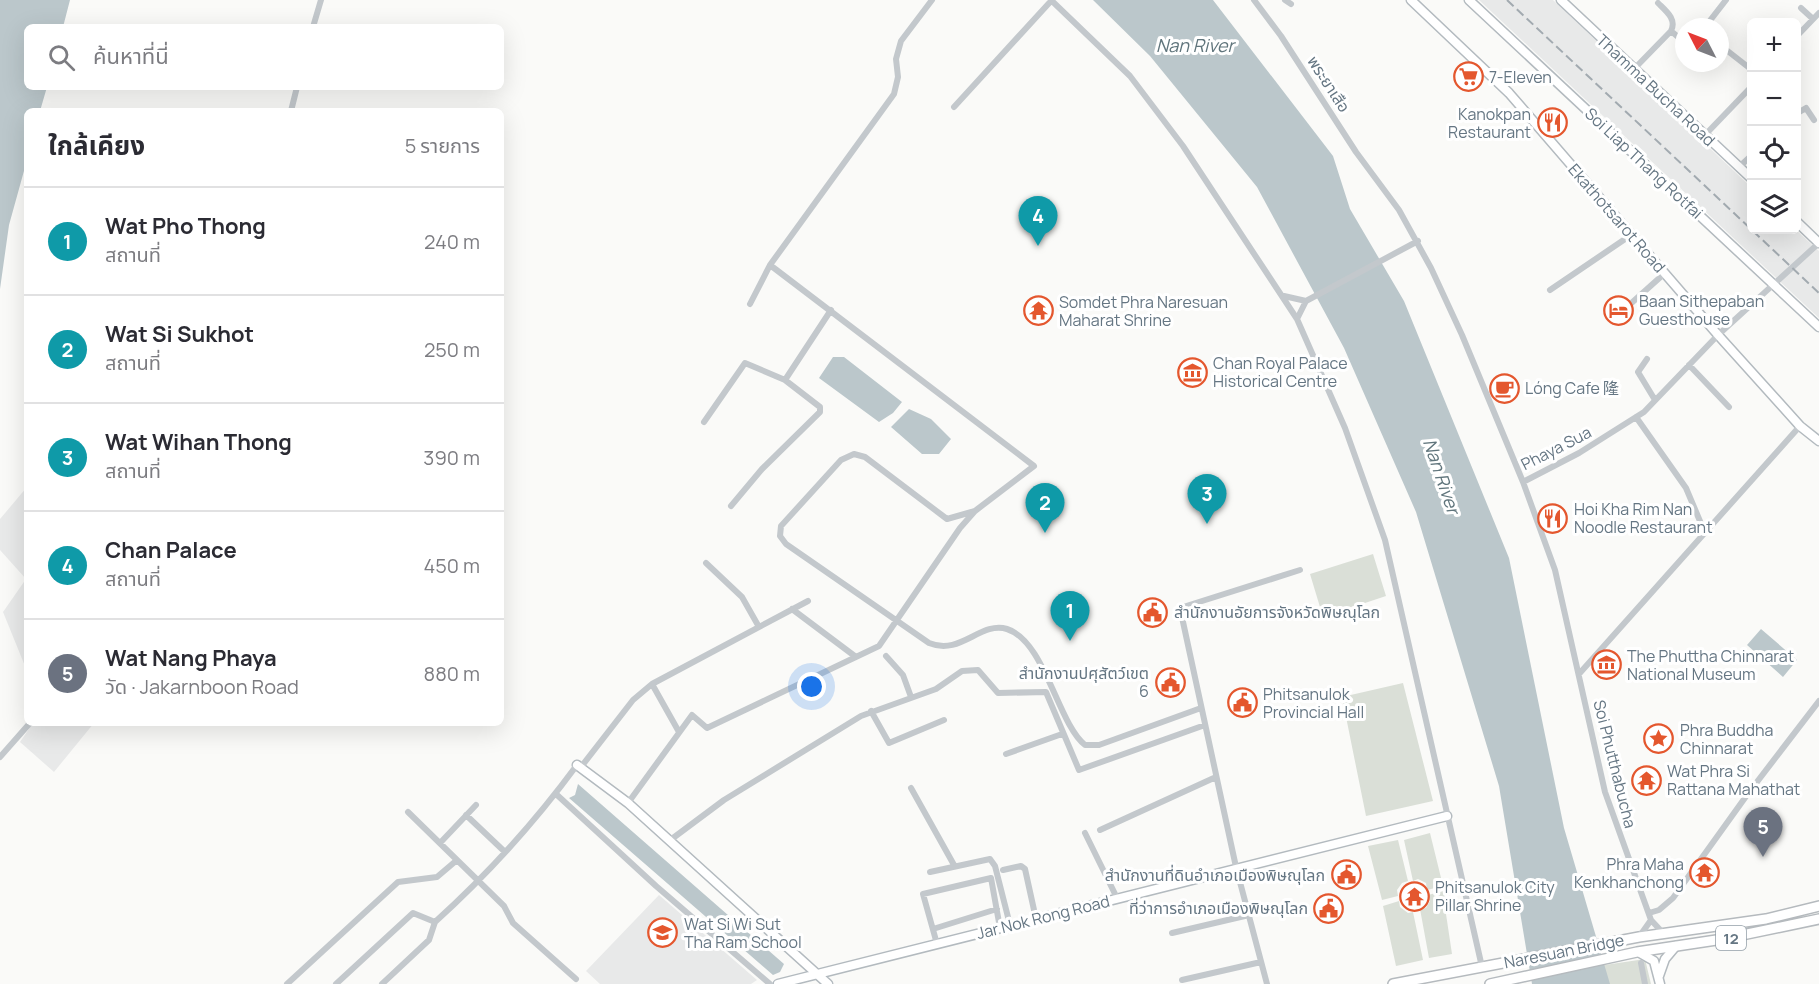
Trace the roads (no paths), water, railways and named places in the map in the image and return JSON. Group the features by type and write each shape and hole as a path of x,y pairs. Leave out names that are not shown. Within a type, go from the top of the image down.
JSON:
{"main road":[{"name":"12","path":"1639,937 1721,927 1819,906"},
{"name":"12","path":"1642,952 1723,939 1819,919"},
{"name":"Naresuan Bridge","path":"1485,966 1639,937"},
{"name":"Naresuan Bridge","path":"1494,983 1642,952"},
{"name":"12","path":"1393,984 1485,966"}],"street":[{"path":"315,24 321,0"},
{"path":"750,304 770,265 894,94 898,77 896,59 901,41 932,0"},
{"path":"954,107 1051,0 1130,76 1183,146 1284,296 1297,319 1345,428 1385,540 1447,816 1485,966"},
{"name":"พระยาเสือ","path":"1254,0 1380,184"},
{"name":"Ekathotsarot Road","path":"1411,0 1509,93 1718,335 1800,426 1819,441"},
{"name":"Soi Liap Thang Rotfai","path":"1469,0 1819,327"},
{"name":"Thamma Bucha Road","path":"1562,0 1747,174"},
{"path":"1712,18 1726,0"},
{"path":"1634,69 1674,26 1672,18 1658,3"},
{"path":"1801,8 1813,19"},
{"path":"1801,32 1819,13"},
{"path":"1671,31 1675,34"},
{"path":"1729,52 1747,66"},
{"path":"292,108 296,90"},
{"path":"1705,135 1747,91"},
{"path":"1801,111 1806,108 1814,120"},
{"path":"1739,167 1747,160"},
{"name":"Phaya Sua","path":"1380,184 1418,241 1460,331 1523,482 1579,453 1636,417 1718,335 1819,243"},
{"path":"1801,225 1819,243"},
{"path":"1550,290 1631,235"},
{"path":"1297,319 1306,301 1418,241"},
{"path":"628,803 692,715 707,728 879,646 960,528 975,511 1034,466 770,265"},
{"path":"1627,307 1665,273"},
{"path":"1284,296 1306,301"},
{"path":"785,380 831,310"},
{"path":"1647,359 1638,372 1655,400"},
{"path":"704,422 745,363 785,380 820,407 820,412 762,469 731,506"},
{"path":"1689,365 1729,407"},
{"path":"1636,417 1686,488 1705,533"},
{"path":"1579,674 1800,426"},
{"path":"975,511 947,519 865,457 854,454 841,460 781,526 780,536 786,544 929,643 941,648 955,645 995,627 1007,629 1022,637 1056,691 1077,737 1085,745 1099,745 1201,708"},
{"name":"Soi Phutthabucha","path":"1523,482 1555,570 1605,792 1650,916"},
{"path":"706,563 742,597 759,627"},
{"path":"1267,984 1236,867 1180,608 1300,570"},
{"path":"382,984 429,940 435,922 479,882 556,794 633,700 652,684 808,601"},
{"path":"792,609 856,657"},
{"path":"886,656 903,675 911,697"},
{"path":"669,841 724,800 871,711 936,689 962,671 978,670 998,693 1046,692 1079,770 1205,725"},
{"path":"652,684 679,732"},
{"path":"1639,937 1650,916 1673,898 1747,795 1819,701"},
{"path":"871,711 889,743 944,720"},
{"path":"0,757 27,726"},
{"path":"1006,754 1062,734"},
{"path":"579,766 628,803 828,984"},
{"path":"1100,830 1216,777"},
{"path":"911,788 954,865"},
{"path":"556,794 656,886 770,984"},
{"path":"440,843 476,806"},
{"path":"408,812 504,906 513,923 576,980"},
{"path":"466,815 505,852"},
{"name":"Jar Nok Rong Road","path":"778,984 1236,867 1447,816"},
{"path":"1085,833 1117,898"},
{"path":"930,872 985,858 992,860 1005,927"},
{"path":"287,984 398,882 437,877 457,860"},
{"path":"1003,870 1021,866 1025,869 1036,919"},
{"path":"937,944 923,894 991,878 997,909 1005,927"},
{"path":"933,929 997,909"},
{"path":"336,984 413,913 435,922"},
{"path":"1172,933 1249,915"},
{"path":"1650,916 1664,934"},
{"path":"1659,980 1665,959 1676,946"},
{"path":"1642,952 1654,961 1659,980"},
{"path":"1182,981 1261,962"},
{"path":"1641,963 1645,984"}],"water":[{"path":"0,0 70,0 64,24 24,24 24,90 46,90 41,108 24,108 24,171 9,225 0,289"},
{"name":"Nan River","path":"1093,0 1213,0 1333,156 1350,209 1404,301 1509,558 1564,828 1610,984 1532,984 1499,786 1416,512 1344,348 1257,187 1150,56"},
{"path":"833,357 844,357 902,402 893,413 879,422 819,378"},
{"path":"909,409 931,419 951,439 939,454 922,454 891,427"},
{"path":"1761,629 1797,660 1783,677 1747,645"},
{"path":"578,784 784,964 780,972 773,975 569,798 575,795"}],"railway":[{"path":"1507,0 1819,293"}],"place":[{"name":"7-Eleven","path":"1468,77"},
{"name":"Kanokpan Restaurant","path":"1552,123"},
{"name":"Chan Palace","path":"1038,246"},
{"name":"Baan Sithepaban Guesthouse","path":"1618,310"},
{"name":"Somdet Phra Naresuan Maharat Shrine","path":"1038,311"},
{"name":"Chan Royal Palace Historical Centre","path":"1192,372"},
{"name":"Lóng Cafe 隆","path":"1504,388"},
{"name":"Hoi Kha Rim Nan Noodle Restaurant","path":"1553,518"},
{"name":"Wat Wihan Thong","path":"1207,524"},
{"name":"Wat Si Sukhot","path":"1045,533"},
{"name":"สำนักงานอัยการจังหวัดพิษณุโลก","path":"1153,612"},
{"name":"Wat Pho Thong","path":"1070,641"},
{"name":"The Phuttha Chinnarat National Museum","path":"1606,665"},
{"name":"สำนักงานปศุสัตว์เขต 6","path":"1170,682"},
{"name":"Phitsanulok Provincial Hall","path":"1242,703"},
{"name":"Phra Buddha Chinnarat","path":"1659,739"},
{"name":"Wat Phra Si Rattana Mahathat","path":"1646,780"},
{"name":"Wat Nang Phaya","path":"1763,857"},
{"name":"Phra Maha Kenkhanchong","path":"1705,873"},
{"name":"สำนักงานที่ดินอำเภอเมืองพิษณุโลก","path":"1346,875"},
{"name":"Phitsanulok City Pillar Shrine","path":"1414,896"},
{"name":"ที่ว่าการอำเภอเมืองพิษณุโลก","path":"1329,908"},
{"name":"Wat Si Wi Sut Tha Ram School","path":"663,933"}]}
